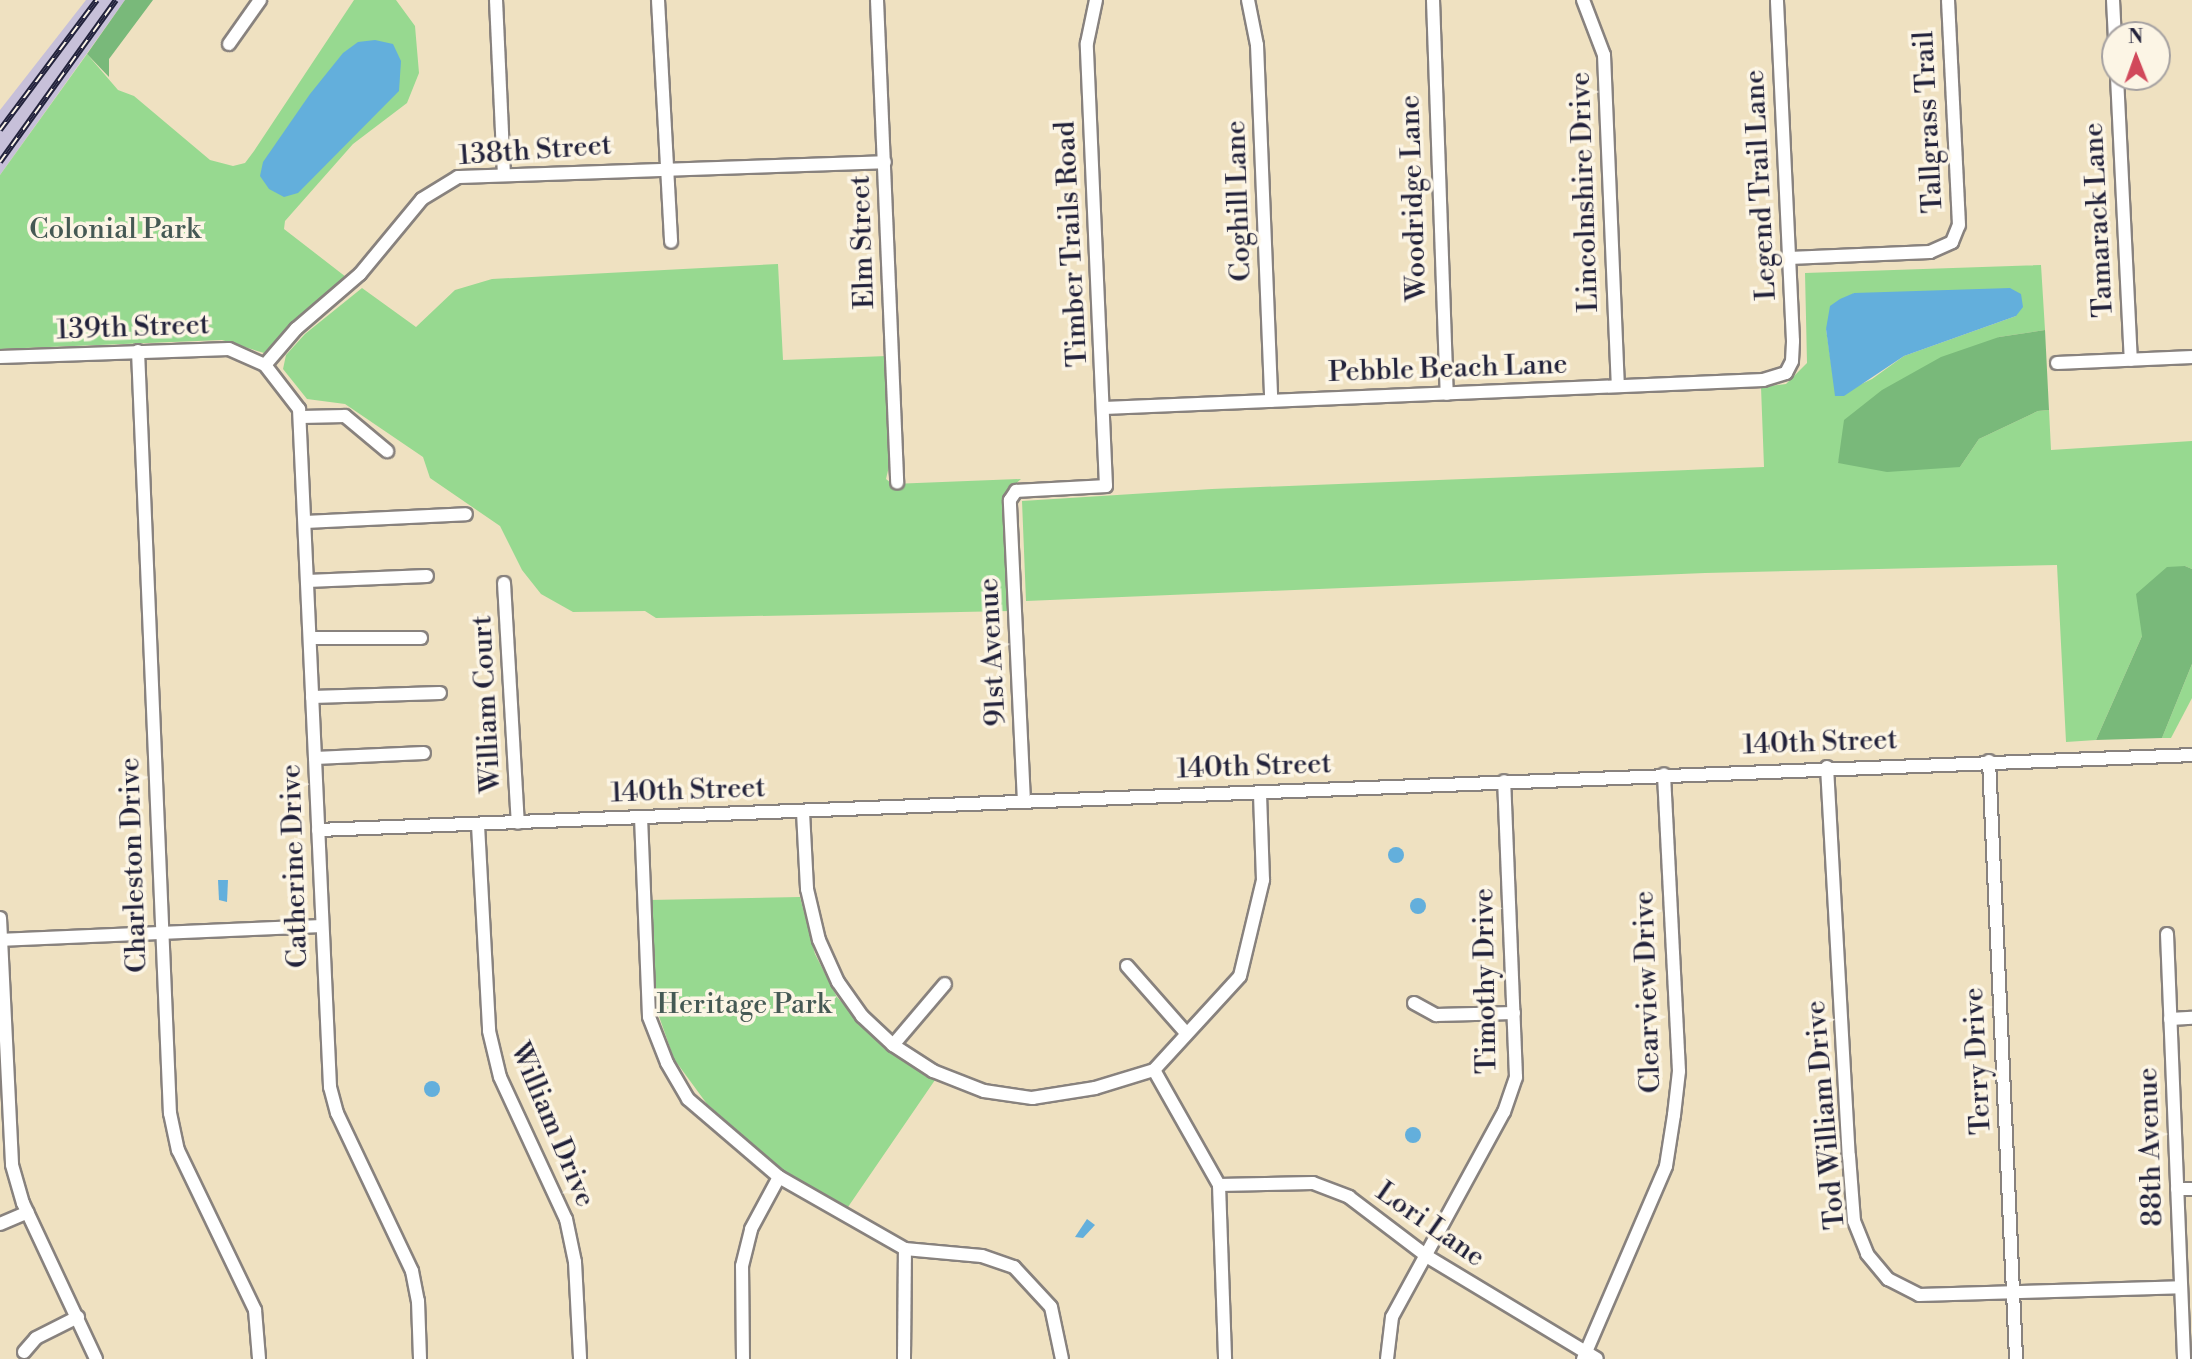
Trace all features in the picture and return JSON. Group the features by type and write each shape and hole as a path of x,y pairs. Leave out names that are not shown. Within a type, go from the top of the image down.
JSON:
{"street":[{"path":"229,44 260,0"},
{"path":"496,0 504,175"},
{"path":"658,0 671,242"},
{"name":"Elm Street","path":"877,0 897,483"},
{"name":"Timber Trails Road","path":"1010,500 1016,491 1106,486 1087,43 1096,0"},
{"name":"Coghill Lane","path":"1248,0 1257,46 1271,401"},
{"name":"Woodridge Lane","path":"1433,0 1447,394"},
{"name":"Lincolnshire Drive","path":"1583,0 1601,41 1605,72 1618,386"},
{"name":"Legend Trail Lane","path":"1777,0 1793,341 1789,367"},
{"name":"Tallgrass Trail","path":"1789,258 1930,253 1952,242 1959,225 1948,0"},
{"path":"2113,0 2114,21"},
{"name":"Tamarack Lane","path":"2118,91 2130,360"},
{"name":"138th Street","path":"265,365 296,329 347,288 433,189 458,177 885,162"},
{"name":"139th Street","path":"0,357 229,349 265,365"},
{"name":"Charleston Drive","path":"138,351 170,1113 178,1150 255,1310 259,1359"},
{"path":"2057,363 2192,357"},
{"path":"265,365 301,417 345,416 387,452"},
{"name":"Pebble Beach Lane","path":"1104,408 1763,380 1777,377 1789,367"},
{"name":"Catherine Drive","path":"301,417 322,926 332,1094 412,1271 418,1301 421,1359"},
{"name":"91st Avenue","path":"1010,500 1024,802"},
{"path":"305,522 466,513"},
{"path":"307,581 427,576"},
{"name":"William Court","path":"504,583 517,823"},
{"path":"310,638 421,638"},
{"path":"312,697 439,693"},
{"path":"315,758 424,752"},
{"name":"140th Street","path":"318,830 803,812 1827,767 2192,755"},
{"name":"Terry Drive","path":"1989,761 2015,1359"},
{"name":"Tod William Drive","path":"1827,767 1854,1221 1867,1254 1888,1279 1919,1296 2014,1296 2181,1287"},
{"name":"Clearview Drive","path":"1583,1357 1665,1166 1674,1115 1679,1071 1664,774"},
{"name":"Timothy Drive","path":"1387,1359 1392,1317 1428,1257 1504,1112 1516,1077 1504,781"},
{"path":"803,812 807,889 818,940 856,1007 893,1045 933,1071 984,1091 1032,1098 1095,1088 1154,1070 1240,976 1262,892 1260,792"},
{"path":"641,817 649,1017 667,1063 688,1099 779,1177 905,1249 982,1256 1014,1267 1051,1307 1062,1359"},
{"name":"William Drive","path":"478,825 491,1041 500,1077 566,1219 575,1262 580,1359"},
{"path":"0,918 12,1165 27,1212 96,1359"},
{"path":"0,940 322,926"},
{"name":"88th Avenue","path":"2166,934 2184,1359"},
{"path":"1128,966 1186,1033"},
{"path":"893,1045 945,984"},
{"path":"1414,1003 1436,1015 1514,1013"},
{"path":"2170,1019 2192,1018"},
{"path":"1154,1070 1220,1185 1225,1359"},
{"path":"743,1359 742,1266 751,1229 779,1177"},
{"name":"Lori Lane","path":"1220,1185 1313,1183 1349,1197 1428,1257 1583,1357 1597,1359"},
{"path":"2177,1189 2192,1189"},
{"path":"0,1224 27,1212"},
{"path":"904,1359 905,1249"},
{"path":"24,1352 36,1338 78,1317"}],"shaded area":[{"path":"86,0 125,0 0,175 0,110"}],"green space":[{"path":"125,0 153,0 109,59 109,77 87,54"},
{"name":"Colonial Park","path":"354,0 396,0 415,26 419,73 407,103 353,144 285,221 284,229 346,277 335,288 293,322 264,353 222,340 0,349 0,175 87,54 118,90 134,96 210,160 233,166 245,163 254,151"},
{"path":"778,264 783,360 887,356 891,458 886,479 892,484 1021,479 1005,493 1010,611 656,618 645,611 573,612 541,594 522,570 500,526 430,478 423,457 345,404 307,399 283,369 286,355 305,334 362,288 416,327 455,290 492,279"},
{"path":"2041,265 2045,330 1999,337 1841,453 1838,463 1960,467 1979,439 2038,411 2049,410 2051,450 2192,441 2192,569 2185,566 2142,617 2142,636 2096,740 2066,742 2057,565 1705,573 1026,601 1022,501 1212,489 1764,467 1761,387 1786,384 1807,363 1805,273","holes":["1854,293 1895,293 2016,316 1904,356 1872,379 1836,396 1826,329"]},
{"path":"2045,330 2049,410 2038,411 1979,439 1960,467 1887,472 1838,463 1844,420 1882,390 1941,357 1999,337"},
{"path":"2185,566 2192,569 2192,664 2162,738 2096,740 2142,636 2136,594 2167,567"},
{"path":"2192,664 2192,698 2171,738 2162,738"},
{"name":"Heritage Park","path":"800,897 815,954 837,997 880,1044 935,1080 848,1207 784,1171 707,1104 674,1059 655,1005 649,900"}],"water":[{"path":"375,40 393,44 401,61 399,91 298,193 284,197 269,189 260,176 263,162 310,94 343,53 358,42"},
{"path":"2010,288 2021,294 2023,307 2016,316 1904,356 1844,396 1835,396 1826,329 1830,306 1840,299 1854,293"},
{"path":"1396,847 1402,849 1402,861 1396,863 1390,861 1388,855 1390,849"},
{"path":"218,880 228,880 227,902 219,900"},
{"path":"1415,898 1421,898 1426,906 1424,912 1415,914 1410,909 1410,903"},
{"path":"432,1081 440,1089 432,1097 424,1089"},
{"path":"1410,1127 1416,1127 1421,1135 1419,1141 1410,1143 1405,1138 1405,1132"},
{"path":"1087,1219 1095,1225 1083,1238 1075,1237"}],"railway":[{"path":"0,130 97,0"},
{"path":"0,162 116,0"}]}
